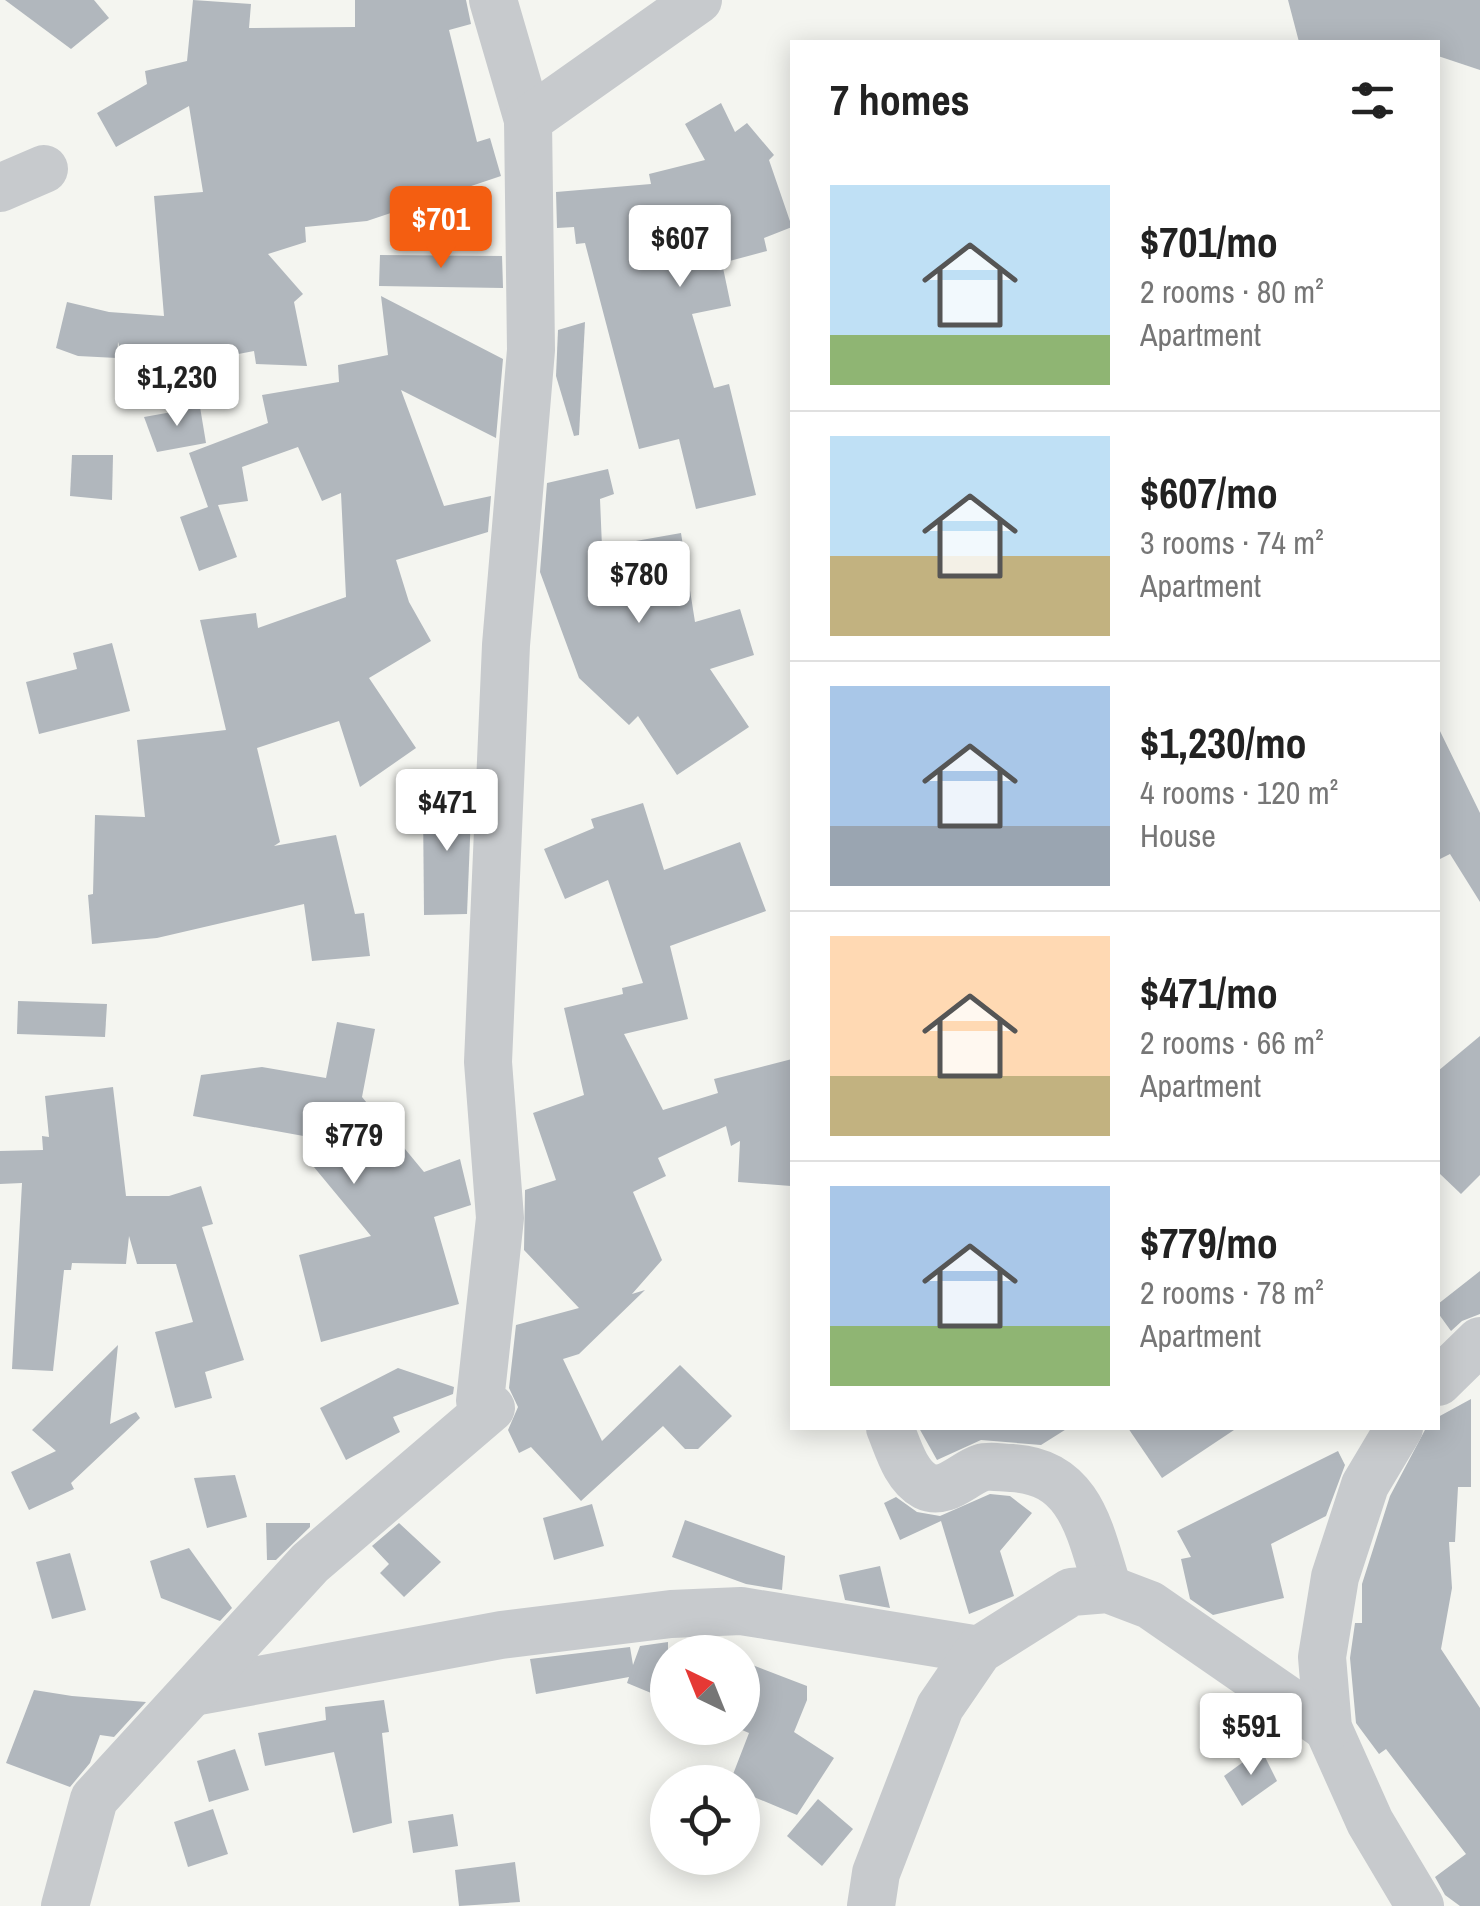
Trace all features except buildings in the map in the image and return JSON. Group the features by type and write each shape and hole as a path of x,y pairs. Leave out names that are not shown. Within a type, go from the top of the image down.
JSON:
{"street":[{"path":"65,1906 94,1800 310,1563 491,1408 480,1401 500,1218 489,1043 506,645 531,350 528,120 493,0"},
{"path":"528,120 698,0"},
{"path":"0,188 44,168"},
{"path":"1440,1380 1480,1341"},
{"path":"891,1430 910,1474 927,1488 945,1488 984,1466 1030,1469 1054,1477 1084,1513 1108,1589"},
{"path":"1398,1430 1366,1485 1336,1577 1322,1658 1328,1728 1370,1822 1420,1906"},
{"path":"871,1906 876,1873 940,1707 979,1650 1071,1592 1108,1589 1150,1605 1328,1728"},
{"path":"194,1692 501,1635 670,1614 741,1611 979,1650"}]}
